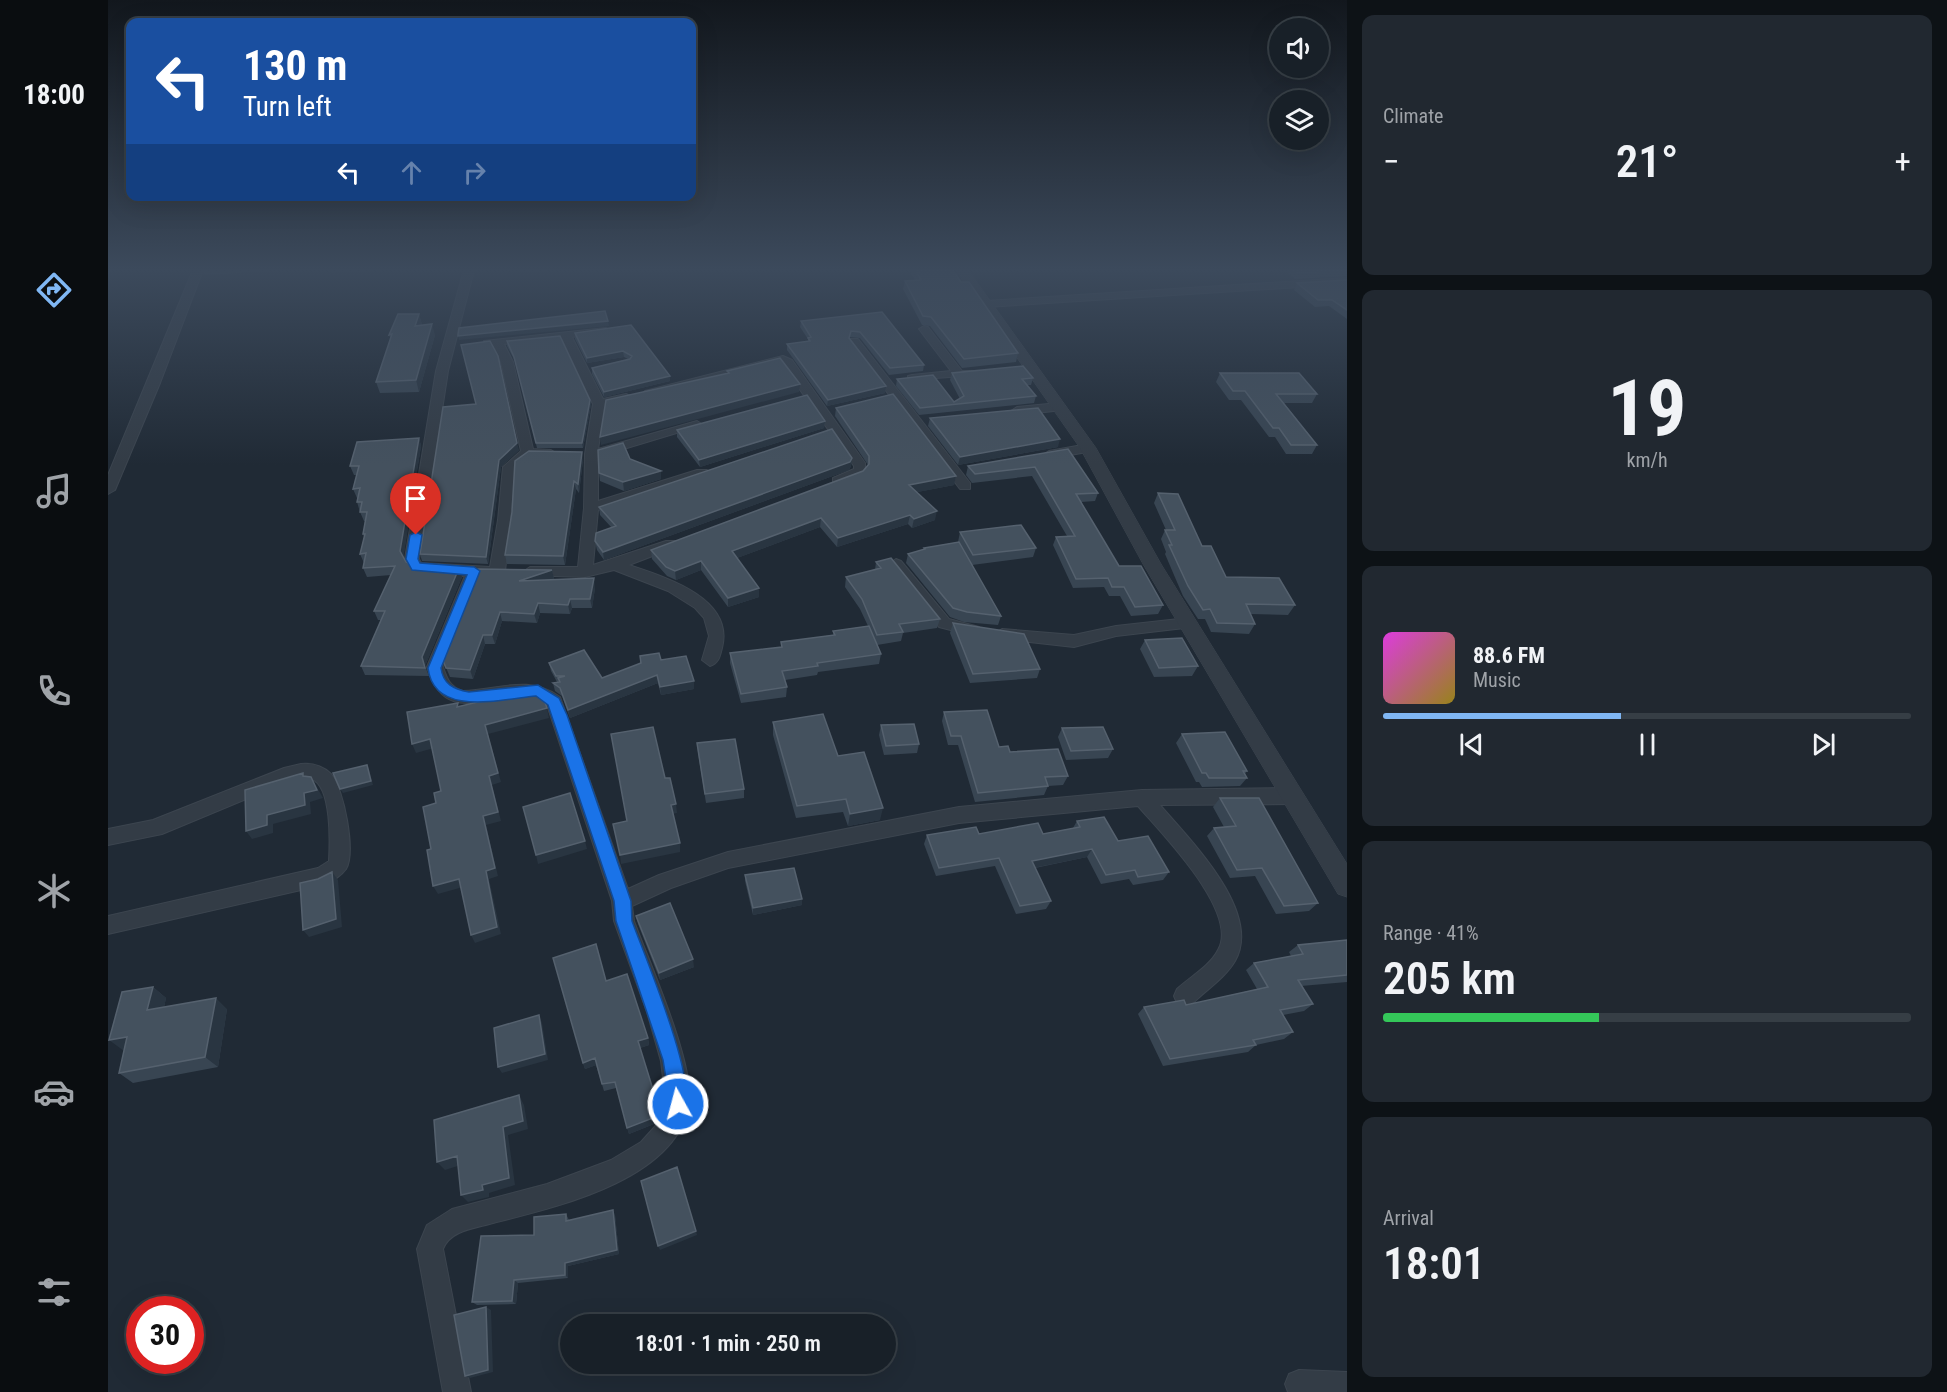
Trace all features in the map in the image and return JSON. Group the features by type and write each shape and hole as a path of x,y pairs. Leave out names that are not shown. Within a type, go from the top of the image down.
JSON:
{"street":[{"path":"108,490 173,335"},
{"path":"455,335 442,371 412,559 416,567 429,570 585,572 615,565 680,540"},
{"path":"477,344 557,335"},
{"path":"566,335 586,369 599,404 586,454 591,508 585,572"},
{"path":"929,335 959,374"},
{"path":"1005,335 1024,367 1059,407 1088,448 1188,623 1347,886"},
{"path":"854,341 884,381 891,398 920,420 959,470 965,486"},
{"path":"497,342 507,362 528,452"},
{"path":"599,404 775,359 788,362 805,396 829,412 830,432 860,466 860,471 822,487"},
{"path":"884,381 983,372"},
{"path":"1003,412 1059,407"},
{"path":"586,454 712,421"},
{"path":"1031,458 1088,448"},
{"path":"507,572 505,520 509,467 528,452 562,454"},
{"path":"591,508 713,469"},
{"path":"896,564 944,623 963,629 1074,641 1116,631 1188,623"},
{"path":"615,565 678,589 708,614 716,627 716,638 710,660"},
{"path":"457,1392 430,1249 436,1234 452,1222 579,1188 649,1153 674,1122 678,1104 672,1060 624,921 622,901 554,701 538,690 488,697 455,695 442,687 436,678 435,668 474,571"},
{"path":"108,837 155,828 290,773 304,771 319,774 325,779 335,807 340,840 338,865 323,876 108,925"},
{"path":"622,901 666,881 728,860 959,815 1142,798 1293,796"},
{"path":"1142,798 1206,875 1231,919 1234,933 1229,953 1185,996"},
{"path":"1299,1384 1347,1386"}],"building":[{"path":"392,335 429,335 416,380 376,382"},
{"path":"576,335 639,335 670,376 604,392 592,368 630,359 632,356 623,351 587,358"},
{"path":"810,335 850,335 849,338 886,386 828,400 787,344 810,341 808,338 811,337"},
{"path":"862,335 900,335 924,365 890,368"},
{"path":"945,335 1006,335 1018,353 964,359"},
{"path":"560,336 590,400 582,443 536,443 514,357 507,341"},
{"path":"490,341 498,356 517,443 499,460 486,557 420,554 443,407 476,404 461,345"},
{"path":"780,358 800,384 600,437 606,400 729,373 727,371"},
{"path":"1023,366 1033,378 1022,379 1036,396 920,408 897,379 933,375 954,402 964,396 952,373"},
{"path":"1220,373 1299,373 1317,394 1276,394 1317,445 1291,445 1279,428 1273,428 1245,391 1233,391"},
{"path":"893,394 956,476 909,485 937,511 914,519 910,515 838,538 821,518 732,551 759,588 728,598 701,561 675,571 666,567 651,550 863,471 869,464 869,456 836,408"},
{"path":"807,395 825,421 699,460 677,430"},
{"path":"1038,408 1060,439 960,457 930,418"},
{"path":"832,429 852,458 850,462 603,552 595,541 596,533 616,526 599,507"},
{"path":"419,438 400,551 406,562 412,565 459,568 422,657 425,668 361,666 385,611 374,611 395,566 363,568 366,553 360,554 367,512 360,512 362,502 357,502 360,488 353,489 359,466 350,466 357,442"},
{"path":"623,443 630,459 661,471 623,482 599,473 598,450"},
{"path":"1068,449 1098,493 1076,494 1119,566 1141,566 1163,605 1135,607 1124,587 1112,587 1108,578 1076,579 1056,537 1075,536 1035,467 975,474 968,466"},
{"path":"529,451 582,452 578,484 574,481 563,556 505,555 512,512 515,461"},
{"path":"1158,493 1178,494 1202,546 1211,546 1226,577 1279,578 1295,605 1246,604 1255,624 1217,623 1210,609 1203,610 1188,586 1169,545 1172,545 1165,530 1175,530"},
{"path":"1021,525 1036,548 973,555 960,532"},
{"path":"959,542 1001,616 953,608 908,554 924,548"},
{"path":"891,558 940,619 899,624 903,632 877,635 862,599 846,577 881,568 876,562"},
{"path":"478,569 552,570 519,581 594,578 590,599 570,599 568,605 538,603 534,614 500,612 492,635 483,635 470,670 446,668 442,658"},
{"path":"953,623 1024,634 1040,669 973,674"},
{"path":"869,626 881,654 817,663 818,666 782,671 787,687 741,694 730,653 782,647 781,642 835,635 833,631"},
{"path":"1182,638 1198,666 1159,668 1145,640"},
{"path":"584,650 602,678 641,663 640,656 659,653 661,660 686,656 694,681 660,687 657,675 568,710 560,688 553,683 560,682 558,678 565,676 556,676 549,663"},
{"path":"528,690 543,697 547,708 485,725 498,773 489,776 498,812 483,816 495,868 486,871 497,927 471,935 459,879 433,886 427,850 431,849 423,807 436,803 434,793 441,791 430,739 412,744 407,712 458,703 457,707"},
{"path":"987,710 999,747 1008,746 1010,752 1058,749 1068,776 1045,777 1048,786 978,793 961,736 951,736 944,712"},
{"path":"823,714 838,756 864,752 883,808 850,814 846,799 797,806 773,722"},
{"path":"914,724 919,744 886,746 881,725"},
{"path":"653,727 665,778 670,778 676,804 671,805 680,843 620,855 613,824 627,821 611,734"},
{"path":"1103,727 1113,749 1071,751 1062,728"},
{"path":"1225,732 1247,771 1243,771 1247,778 1209,778 1206,773 1202,773 1182,734"},
{"path":"735,739 744,789 705,794 697,743"},
{"path":"367,765 371,781 340,789 333,773"},
{"path":"303,773 303,776 311,777 317,790 304,793 305,805 267,815 267,825 246,831 245,790"},
{"path":"570,793 585,841 536,855 523,807"},
{"path":"1220,798 1259,798 1318,903 1284,906 1262,868 1237,870 1214,828 1236,826"},
{"path":"1104,817 1118,841 1148,836 1169,872 1138,877 1135,870 1106,875 1092,849 1032,861 1051,901 1020,906 999,858 939,868 927,835 976,827 979,834 1038,823 1043,834 1080,827 1077,821"},
{"path":"794,868 802,899 753,908 745,875"},
{"path":"332,872 336,919 303,930 300,883 318,879"},
{"path":"670,903 693,959 659,973 636,916"},
{"path":"1347,940 1347,975 1298,980 1313,1004 1280,1010 1293,1032 1253,1040 1256,1045 1170,1059 1144,1007 1184,1000 1186,1005 1268,987 1254,963 1303,954 1298,945"},
{"path":"596,944 606,981 627,974 648,1038 638,1041 659,1109 653,1118 627,1128 615,1082 602,1084 595,1058 583,1063 553,958"},
{"path":"153,987 147,1010 216,998 205,1057 119,1073 127,1037 109,1040 122,992"},
{"path":"539,1015 545,1054 498,1067 494,1028"},
{"path":"519,1095 523,1121 503,1127 509,1178 482,1185 483,1190 461,1195 457,1156 437,1162 434,1120"},
{"path":"677,1167 696,1231 658,1246 641,1181"},
{"path":"613,1210 617,1250 565,1263 565,1275 514,1280 512,1301 472,1302 481,1236 534,1235 534,1217 566,1214 566,1221"},
{"path":"486,1307 488,1370 465,1376 454,1315"}],"route":[{"path":"416,535 412,559 416,567 429,570 474,571 435,668 436,678 442,687 455,695 469,697 488,697 538,690 554,701 622,901 624,921 672,1060 678,1104"}]}
